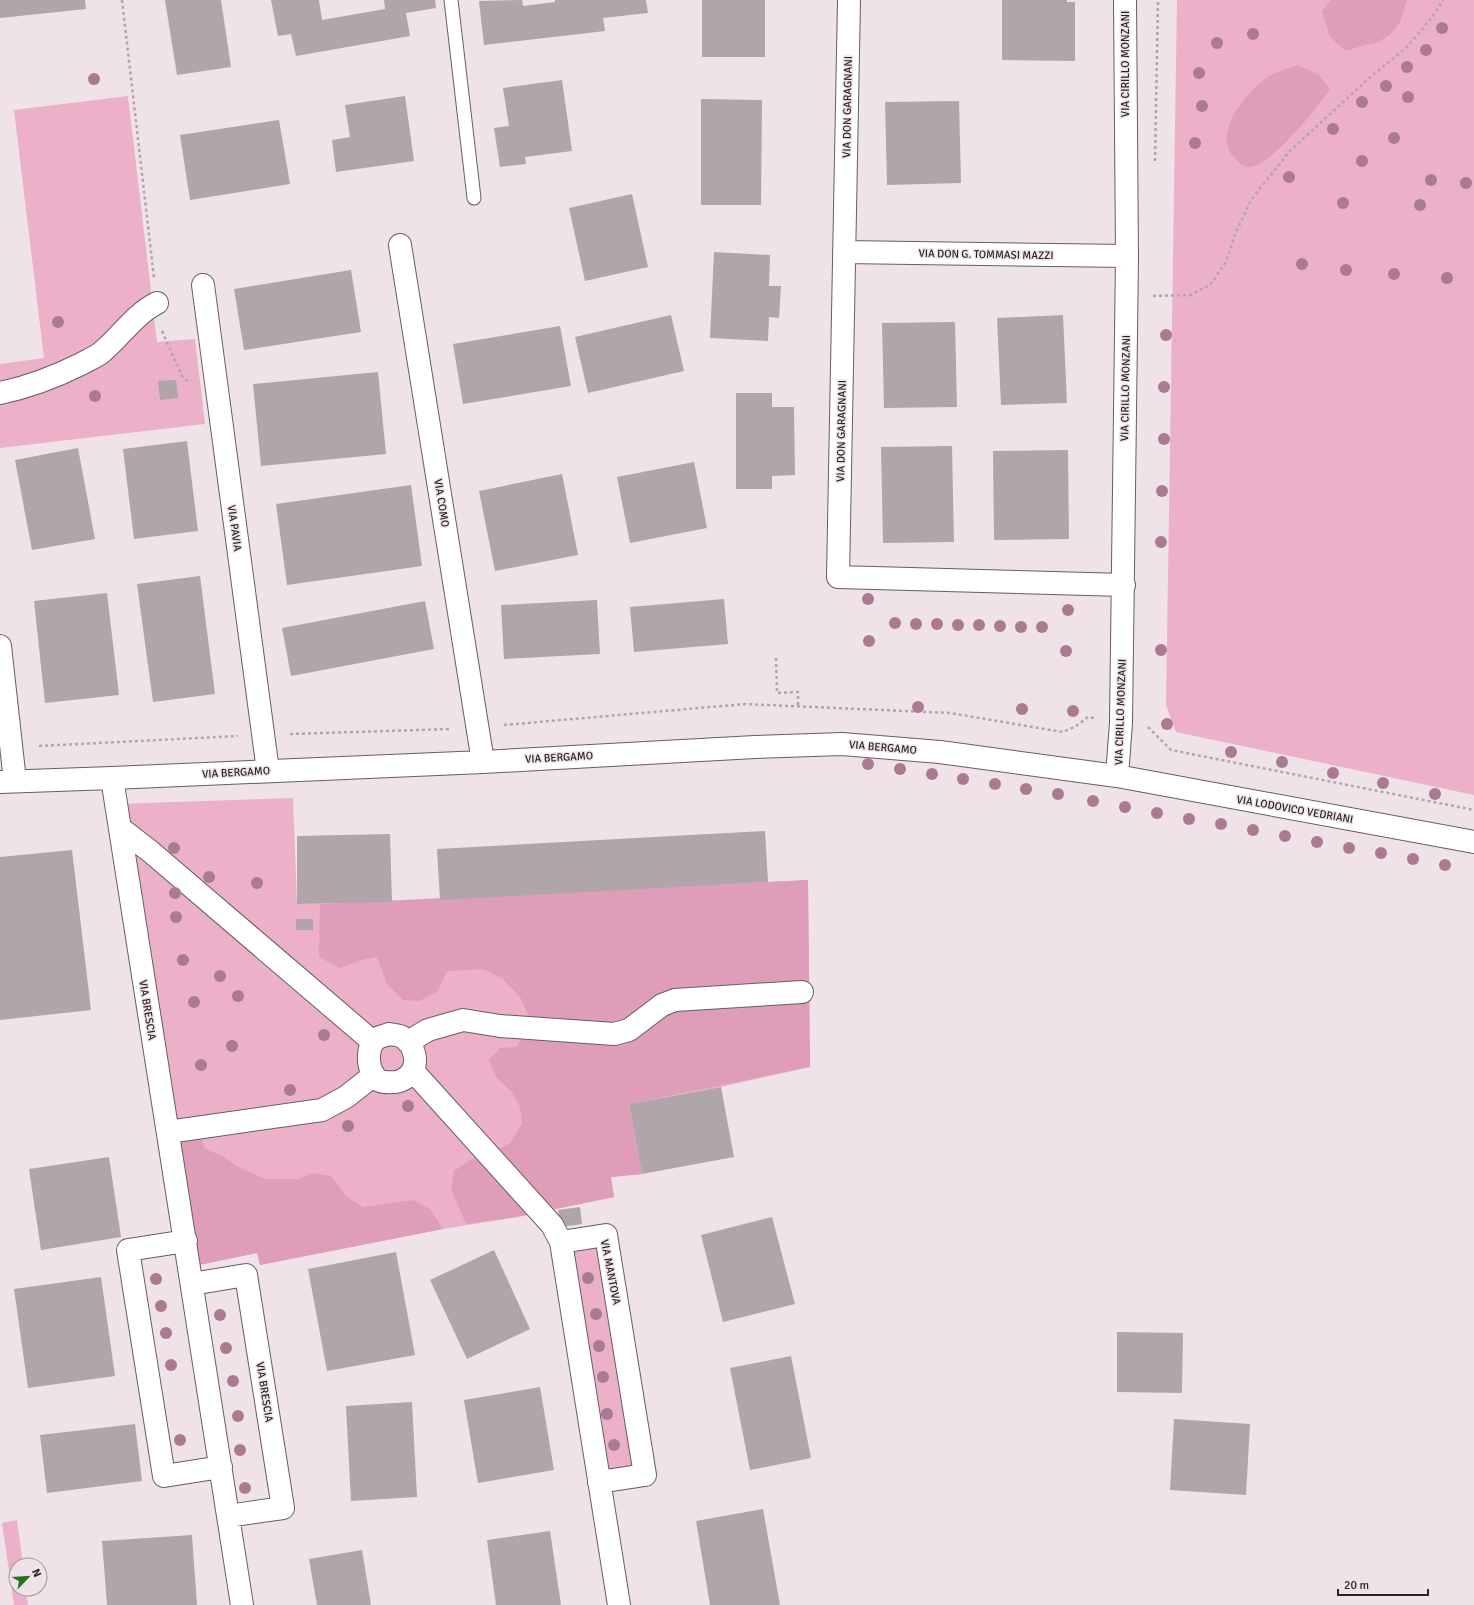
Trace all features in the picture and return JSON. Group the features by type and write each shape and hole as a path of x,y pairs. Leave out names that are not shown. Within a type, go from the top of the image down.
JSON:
{"street":[{"name":"VIA DON GARAGNANI","path":"849,0 838,577 1124,585"},
{"name":"VIA CIRILLO MONZANI","path":"1117,776 1121,723 1124,585 1127,256 1125,0"},
{"name":"VIA COMO","path":"400,245 483,762"},
{"name":"VIA DON G. TOMMASI MAZZI","path":"844,252 1127,256"},
{"name":"VIA PAVIA","path":"203,285 268,771"},
{"path":"0,393 43,382 100,354 116,340 144,309 157,302"},
{"path":"0,646 12,748 8,781"},
{"name":"VIA BERGAMO","path":"8,781 483,762 755,747 842,744 940,752 1117,776"},
{"name":"VIA LODOVICO VEDRIANI","path":"1117,776 1474,842"},
{"name":"VIA BRESCIA","path":"112,778 186,1241 242,1605"},
{"path":"120,828 151,852 373,1042"},
{"path":"408,1042 428,1030 463,1020 500,1026 614,1034 629,1030 662,1005 675,1000 802,992"},
{"path":"389,1034 404,1038 408,1042 413,1049 415,1064 407,1077 394,1082 380,1081 374,1075 369,1061 373,1042 380,1037 389,1034"},
{"path":"412,1071 552,1225 561,1242 619,1605"},
{"path":"168,1132 322,1110 346,1097 374,1075"},
{"name":"VIA MANTOVA","path":"561,1242 606,1235 645,1475 599,1482"},
{"path":"186,1241 128,1250 129,1258 164,1476 221,1467"},
{"name":"VIA BRESCIA","path":"192,1284 246,1275 283,1508 228,1516"}],"lane":[{"path":"451,0 474,198"}],"path":[{"path":"122,0 159,321 182,376 219,410"},
{"path":"1126,297 1191,295 1211,284 1226,262 1236,232 1251,200 1289,152 1367,80 1407,47 1433,16 1443,0"},
{"path":"776,658 777,693 798,692 798,706"},
{"path":"12,748 263,735 478,728 745,704 950,713 1062,732 1076,726 1088,717"},
{"path":"1145,725 1171,750 1474,810"}],"shaded area":[{"path":"1177,0 1474,0 1474,795 1176,732 1166,705"},
{"path":"1331,0 1407,0 1400,22 1390,35 1376,43 1346,51 1330,37 1322,11"},
{"path":"1298,65 1319,75 1330,89 1305,121 1270,157 1259,164 1250,167 1242,165 1233,156 1228,146 1227,135 1230,124 1236,112 1243,101 1261,82 1269,76"},
{"path":"128,96 157,342 195,339 205,424 0,448 0,364 44,358 14,110"},
{"path":"293,798 297,904 392,902 808,880 810,1067 721,1087 629,1104 642,1174 611,1177 614,1197 518,1217 443,1229 260,1265 257,1253 189,1267 116,804"},
{"path":"808,880 810,1067 629,1104 642,1174 611,1177 614,1197 517,1217 466,1224 451,1189 454,1171 470,1160 499,1149 510,1143 522,1124 520,1107 511,1091 496,1077 489,1060 500,1048 516,1047 529,1028 530,1019 520,997 503,979 483,969 447,971 437,992 419,1001 403,1000 387,984 377,957 361,960 340,968 319,957 320,904"},
{"path":"199,1128 204,1148 224,1157 240,1168 266,1179 300,1179 311,1173 331,1176 347,1197 363,1207 413,1200 430,1209 443,1229 260,1265 257,1253 189,1267 168,1132"},
{"path":"606,1235 645,1475 599,1482 561,1242"},
{"path":"17,1520 22,1557 8,1557 8,1564 2,1523"},
{"path":"13,1597 27,1597 28,1605 14,1605"}],"building":[{"path":"0,0 85,0 86,9 0,18"},
{"path":"165,0 221,0 231,67 177,75"},
{"path":"271,0 319,0 322,20 385,9 384,0 435,0 436,8 406,13 410,36 296,56 291,34 278,36"},
{"path":"522,0 523,6 555,2 555,0 646,0 648,13 603,18 605,31 484,45 479,1"},
{"path":"702,0 765,0 765,57 702,57"},
{"path":"1002,0 1067,0 1067,2 1075,2 1075,61 1002,60"},
{"path":"562,80 572,151 525,157 526,164 500,167 494,128 509,126 503,88"},
{"path":"405,96 414,161 336,172 332,140 350,137 345,105"},
{"path":"701,99 762,100 761,205 701,205"},
{"path":"959,101 961,183 887,185 885,102"},
{"path":"279,120 290,184 190,200 180,135"},
{"path":"632,194 648,267 585,281 569,208"},
{"path":"714,252 770,255 769,286 781,286 779,318 769,317 768,341 710,338"},
{"path":"351,270 361,332 244,350 234,289"},
{"path":"671,315 684,371 588,393 575,337"},
{"path":"1063,315 1067,403 1001,405 997,318"},
{"path":"955,322 957,407 884,408 882,323"},
{"path":"560,326 571,386 463,404 453,344"},
{"path":"378,372 386,454 261,466 253,384"},
{"path":"176,380 178,398 160,400 158,381"},
{"path":"736,393 772,393 772,407 794,407 795,475 772,476 772,489 736,489"},
{"path":"187,441 198,531 134,539 123,449"},
{"path":"952,446 954,542 883,543 881,447"},
{"path":"78,448 95,539 32,550 15,460"},
{"path":"1068,450 1069,539 994,540 993,451"},
{"path":"694,462 707,528 630,543 617,477"},
{"path":"562,474 578,555 495,571 479,491"},
{"path":"411,485 422,566 287,585 276,504"},
{"path":"200,576 215,694 153,702 137,584"},
{"path":"107,593 119,695 45,703 34,601"},
{"path":"724,599 728,644 634,652 630,607"},
{"path":"597,600 600,654 504,659 501,605"},
{"path":"425,601 434,649 291,676 282,628"},
{"path":"765,831 768,882 440,900 437,849"},
{"path":"390,834 392,902 297,904 297,836"},
{"path":"72,850 91,1010 0,1020 0,857"},
{"path":"296,919 313,919 313,930 296,930"},
{"path":"721,1087 734,1157 642,1174 629,1104"},
{"path":"109,1157 121,1237 41,1250 29,1169"},
{"path":"580,1207 582,1224 561,1227 558,1210"},
{"path":"772,1217 795,1304 723,1322 701,1235"},
{"path":"494,1250 530,1329 467,1359 430,1280"},
{"path":"396,1252 415,1355 327,1371 308,1269"},
{"path":"101,1277 115,1376 28,1388 14,1289"},
{"path":"1117,1332 1183,1333 1182,1393 1117,1392"},
{"path":"791,1356 811,1458 750,1470 730,1368"},
{"path":"540,1387 554,1470 478,1483 464,1400"},
{"path":"412,1402 417,1497 351,1501 346,1406"},
{"path":"1174,1419 1250,1424 1246,1495 1170,1490"},
{"path":"135,1424 142,1481 47,1493 40,1435"},
{"path":"763,1509 780,1605 710,1605 696,1521"},
{"path":"550,1531 561,1605 496,1605 487,1540"},
{"path":"192,1535 197,1605 107,1605 102,1541"},
{"path":"362,1550 371,1605 317,1605 309,1559"}]}
